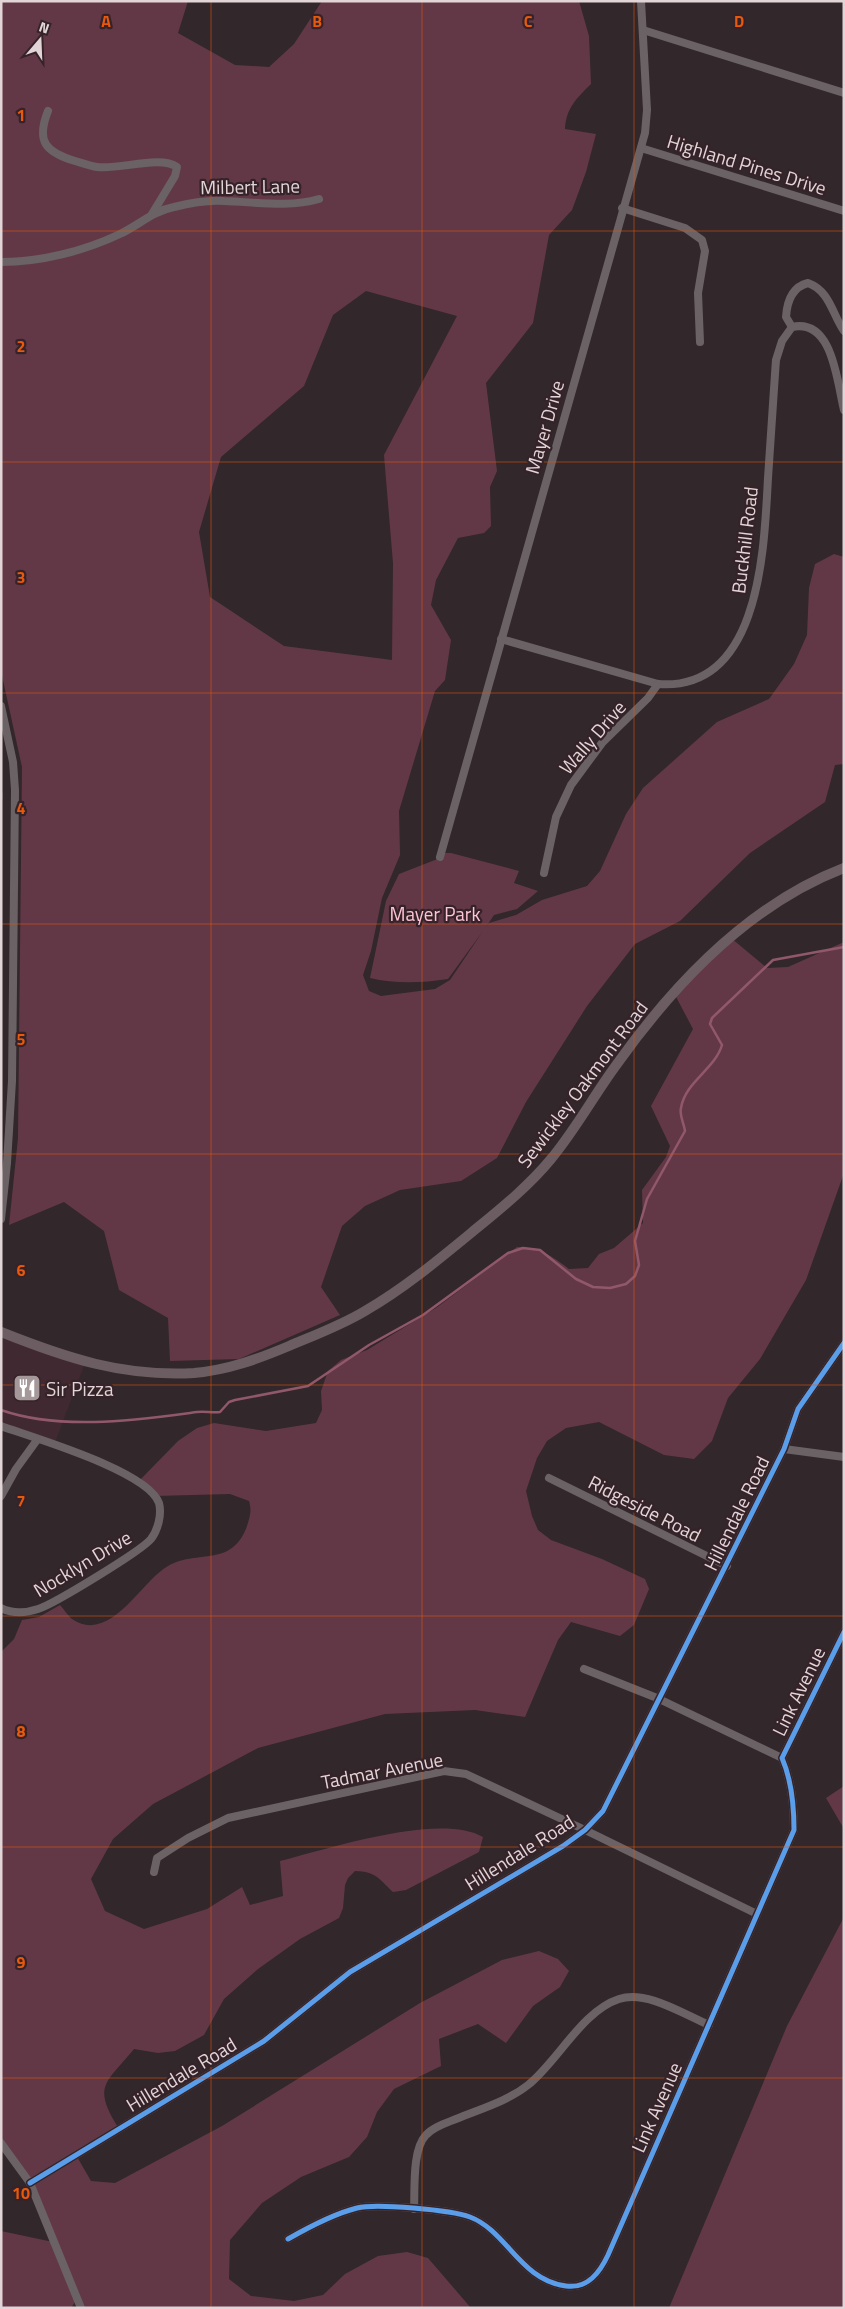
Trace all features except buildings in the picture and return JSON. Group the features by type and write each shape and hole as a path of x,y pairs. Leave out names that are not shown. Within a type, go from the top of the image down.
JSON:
{"main road":[{"name":"Sewickley Oakmont Road","path":"1,1332 73,1360 114,1369 156,1373 193,1373 220,1369 258,1359 364,1312 449,1251 533,1180 571,1132 635,1038 664,1004 704,963 773,905 808,883 844,868"}],"street":[{"name":"Mayer Drive","path":"440,857 622,208 641,148 647,110 641,1"},
{"path":"643,30 844,93"},
{"name":"Milbert Lane","path":"48,111 42,126 42,139 49,149 61,157 98,167 169,161 177,167 175,176 152,214"},
{"name":"Highland Pines Drive","path":"641,148 844,211"},
{"name":"Milbert Lane","path":"1,262 36,259 101,242 122,233 152,214 193,203 222,201 302,204 319,199"},
{"path":"622,208 685,228 702,240 705,252 698,293 700,342"},
{"path":"844,331 830,302 821,290 808,284 795,290 790,298 786,317 792,327 800,325 814,328 824,339 830,353 844,410"},
{"name":"Buckhill Road","path":"501,639 658,684 685,683 713,669 729,652 746,625 755,593 763,544 776,360 782,341 792,327"},
{"name":"Wally Drive","path":"544,873 556,817 571,785 602,743 648,698 658,684"},
{"path":"1,706 13,762 15,790 12,1081 1,1219"},
{"name":"Hillendale Road","path":"30,2183 264,2041 350,1972 563,1846 585,1830 603,1811 657,1698 727,1566 784,1449 798,1409 844,1344"},
{"name":"Nocklyn Drive","path":"1,1426 95,1461 139,1481 155,1496 159,1504 159,1521 152,1538 143,1547 40,1608 16,1612 1,1608"},
{"path":"1,1496 16,1469 37,1440"},
{"path":"784,1449 844,1457"},
{"name":"Ridgeside Road","path":"549,1478 727,1566"},
{"name":"Link Avenue","path":"288,2239 358,2207 446,2211 473,2218 494,2234 536,2274 551,2284 574,2287 586,2283 602,2268 794,1830 794,1807 789,1772 782,1758 844,1632"},
{"path":"584,1669 657,1698 782,1758"},
{"name":"Tadmar Avenue","path":"154,1872 157,1858 188,1838 228,1818 444,1771 466,1774 758,1914"},
{"path":"414,2209 417,2151 425,2135 442,2125 513,2094 526,2086 546,2069 595,2013 608,2004 620,1999 635,1997 650,2000 709,2025"},
{"path":"1,2143 30,2183 81,2308"}],"shaded area":[{"path":"1,1332 85,1363 54,1445 1,1426"}],"green space":[{"name":"Mayer Park","path":"1,1 188,1 178,33 235,65 269,67 294,44 322,1 579,1 589,36 591,84 570,109 565,129 596,134 586,172 572,210 549,235 533,323 486,383 497,471 490,487 491,526 484,533 458,538 436,580 431,605 451,640 445,680 435,691 399,811 400,855 382,898 371,951 363,975 369,991 381,996 435,989 450,980 483,931 448,979 409,982 370,978 386,901 399,874 440,858 441,853 451,853 519,871 514,883 538,891 517,909 494,915 486,927 489,923 516,915 542,900 587,886 600,871 626,814 643,788 717,722 769,699 794,664 807,635 809,588 815,564 834,554 844,557 844,764 835,765 825,802 750,853 680,921 635,944 587,1006 526,1102 497,1158 461,1181 400,1190 365,1206 342,1226 321,1287 340,1315 239,1359 170,1361 168,1318 119,1290 104,1231 64,1202 9,1225 18,1138 22,767 1,671","holes":["366,291 457,316 384,455 393,563 392,660 284,646 210,597 199,532 221,457 304,386 333,315"]},
{"path":"731,938 767,968 788,967 844,942 844,1173 806,1280 760,1359 728,1398 712,1441 694,1459 664,1455 599,1422 566,1428 547,1441 537,1458 526,1491 532,1516 538,1530 551,1540 602,1559 645,1579 649,1589 634,1625 620,1636 571,1622 558,1640 525,1717 475,1710 385,1714 258,1748 153,1804 113,1839 91,1879 105,1911 144,1929 207,1909 242,1887 250,1905 283,1896 280,1861 383,1835 413,1830 464,1830 483,1837 479,1852 406,1890 393,1892 373,1874 355,1871 348,1878 345,1885 343,1908 339,1918 300,1939 258,1969 224,1999 204,2035 175,2051 158,2053 134,2049 109,2078 104,2094 111,2115 119,2129 76,2155 91,2181 115,2183 222,2126 420,2003 502,1960 539,1951 558,1959 569,1971 560,1987 533,2006 506,2043 478,2024 439,2039 441,2066 394,2089 377,2112 367,2137 349,2157 301,2177 262,2203 230,2240 229,2279 251,2296 294,2301 323,2295 345,2274 378,2256 407,2252 428,2258 471,2308 81,2308 77,2299 71,2308 1,2308 1,2231 53,2242 30,2183 1,2143 1,1652 14,1639 22,1620 39,1617 60,1605 72,1619 86,1625 99,1624 112,1618 124,1608 168,1566 191,1558 223,1553 233,1548 241,1539 250,1516 249,1501 230,1494 155,1496 139,1481 178,1441 197,1428 214,1423 266,1431 316,1423 322,1410 321,1391 328,1371 341,1360 367,1350 436,1308 517,1247 525,1247 545,1253 569,1269 588,1268 599,1254 614,1248 643,1223 642,1190 666,1157 670,1146 651,1106 693,1029 674,993"},
{"path":"844,1786 844,1829 826,1798"},
{"path":"844,1917 844,2308 669,2308 787,2026"}],"waterway":[{"path":"1,793 1,799"},
{"path":"1,1410 48,1420 99,1422 197,1412 220,1412 229,1402 235,1400 308,1386 369,1345 423,1315 508,1253 523,1248 540,1250 576,1279 593,1287 610,1288 626,1284 635,1276 639,1265 635,1241 647,1199 685,1131 681,1113 684,1099 694,1083 718,1054 722,1045 710,1024 712,1018 773,960 844,947"}],"cycle path":[{"path":"30,2183 264,2041 350,1972 563,1846 585,1830 603,1811 784,1449 798,1409 844,1343"},
{"path":"288,2239 330,2217 357,2208 380,2206 431,2210 460,2214 483,2224 525,2265 537,2275 550,2282 566,2286 581,2285 597,2273 608,2255 794,1830 792,1793 782,1758 844,1632"}],"place":[{"name":"Sir Pizza","path":"27,1388"}]}
